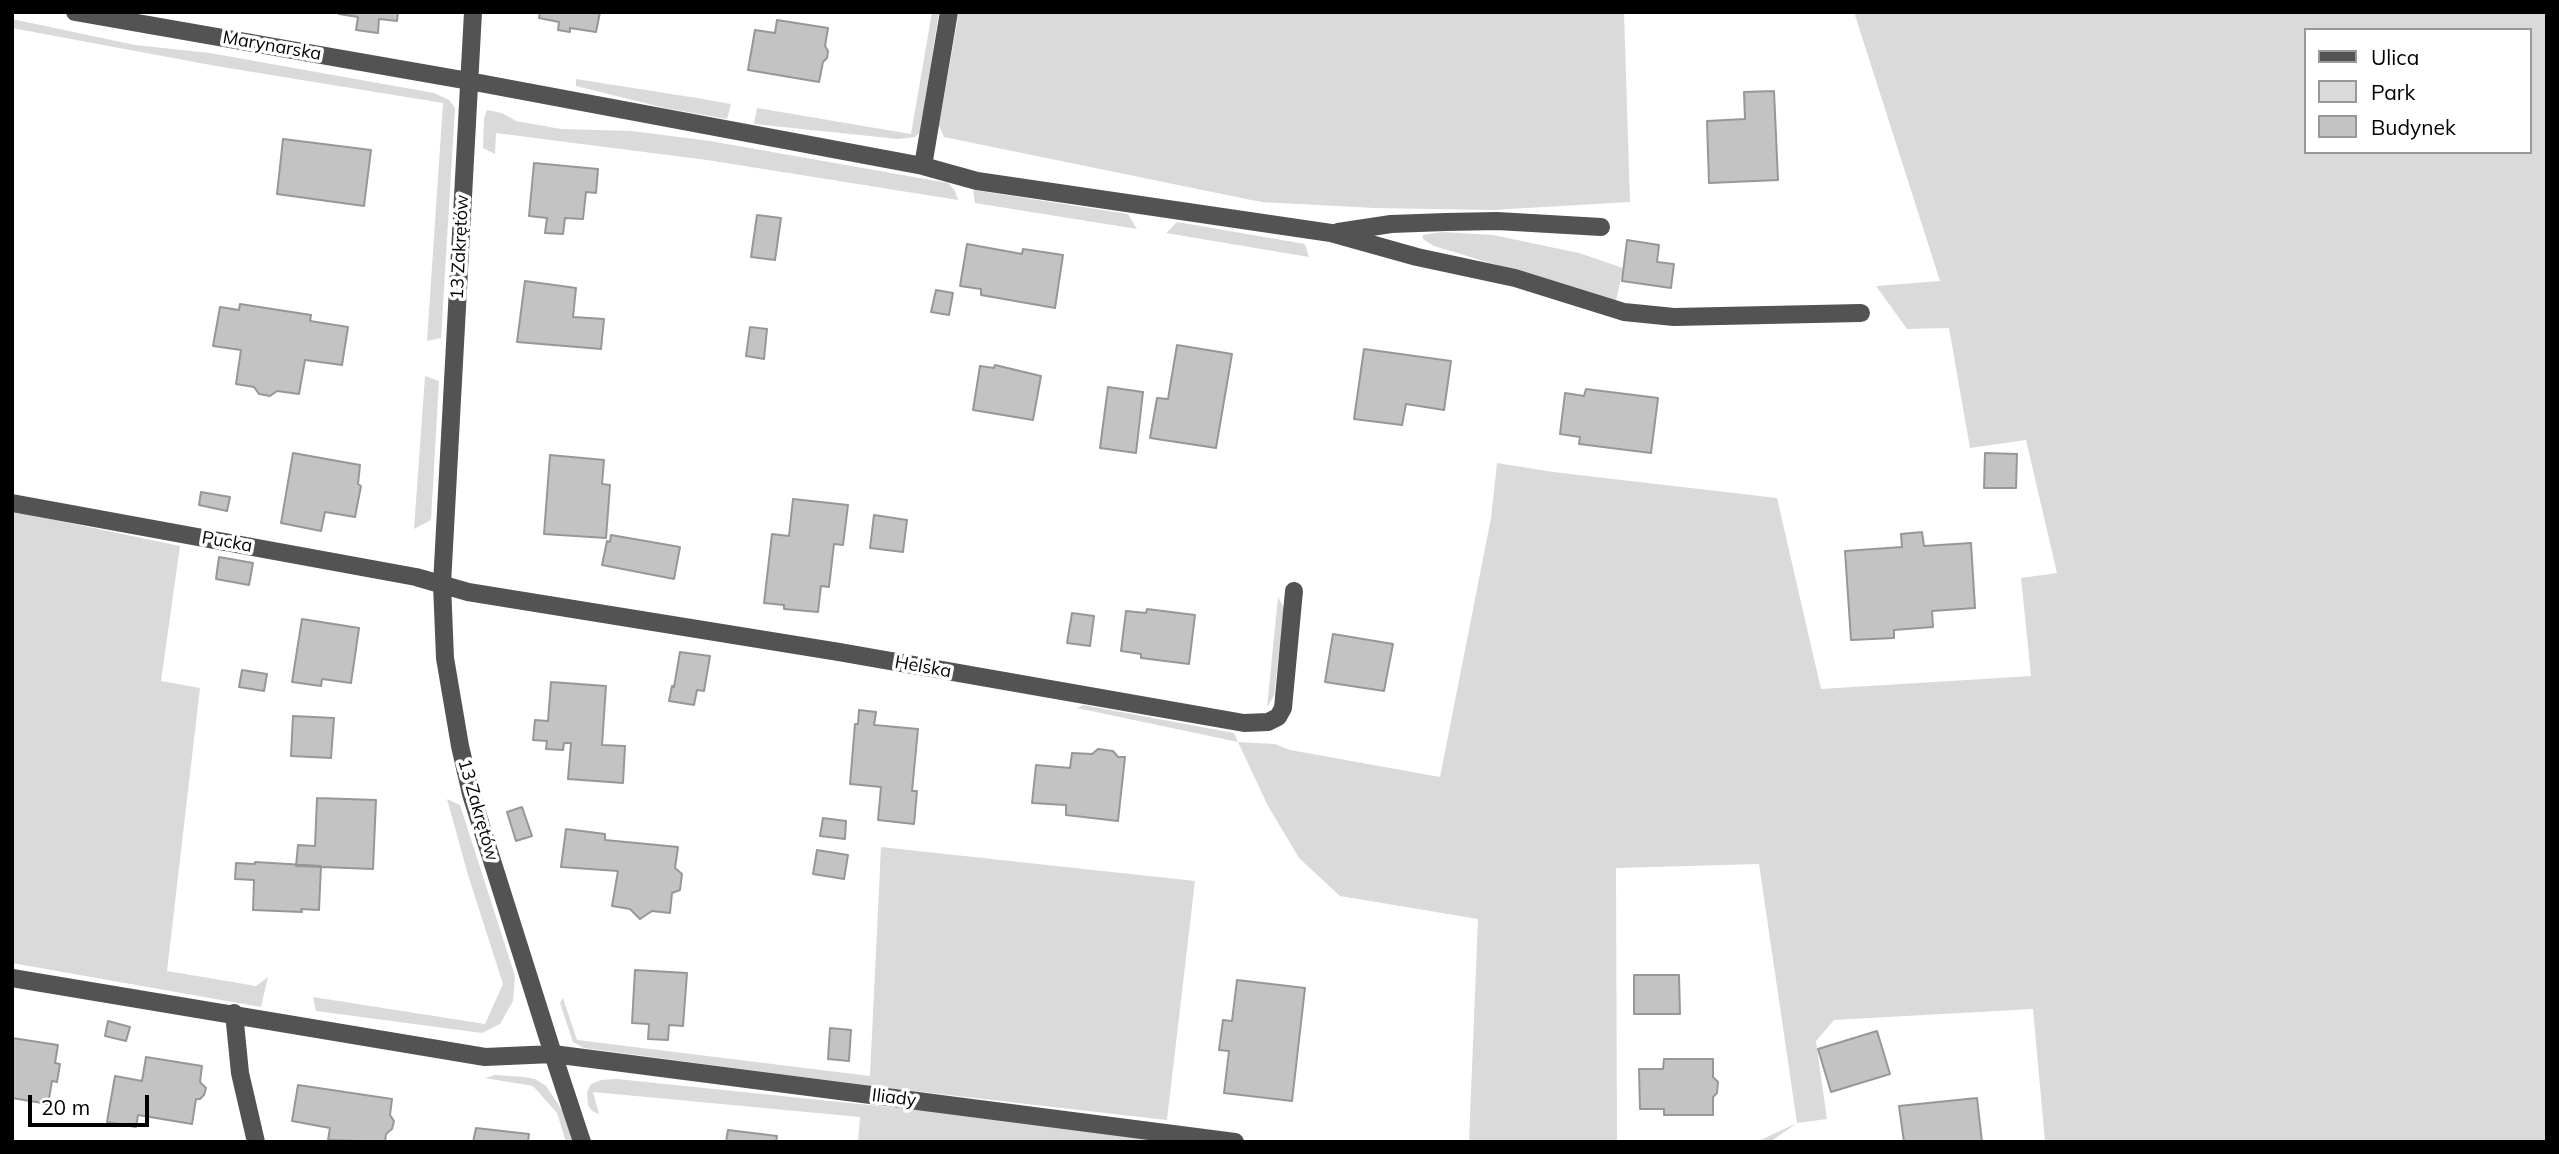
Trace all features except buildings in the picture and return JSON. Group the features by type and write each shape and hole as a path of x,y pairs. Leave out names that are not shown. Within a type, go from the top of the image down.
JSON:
{"street":[{"name":"Marynarska","path":"75,12 470,81 923,166 977,181 1331,233"},
{"name":"13 Zakrętów","path":"473,12 442,584 445,658 466,770 582,1142"},
{"path":"923,166 948,12"},
{"path":"1331,233 1391,224 1446,222 1497,221 1601,227"},
{"path":"1331,233 1418,257 1515,278 1624,313 1674,317 1861,313"},
{"name":"Pucka","path":"12,503 442,584"},
{"name":"Helska","path":"442,584 468,592 1256,723 1268,722 1278,717 1283,708 1294,592"},
{"path":"12,978 485,1057 553,1054"},
{"path":"234,1013 240,1073 256,1142"},
{"name":"Iliady","path":"553,1054 1235,1142"}],"green space":[{"path":"932,12 939,12 920,132 915,137 898,139 754,124 757,108 911,134"},
{"path":"959,12 1624,12 1630,202 1492,210 1261,202 944,137 939,125"},
{"path":"1854,12 2547,12 2547,1142 2045,1142 2033,1009 1834,1020 1816,1041 1827,1119 1797,1123 1759,864 1616,868 1617,1142 1469,1142 1478,919 1340,896 1299,858 1268,806 1238,742 1275,744 1290,750 1440,777 1491,518 1497,463 1777,498 1821,689 2031,676 2021,578 2057,573 2026,440 1970,448 1949,328 1907,329 1876,286 1940,281"},
{"path":"12,19 135,45 210,53 434,93 449,100 455,108 441,338 427,341 443,103 216,66 12,28"},
{"path":"576,79 731,104 727,119 665,108 576,86"},
{"path":"487,110 502,113 516,121 561,129 632,131 710,141 948,183 958,200 707,160 496,133 495,154 483,148 484,118"},
{"path":"973,190 1128,214 1137,229 975,203"},
{"path":"1177,222 1305,244 1309,257 1166,233"},
{"path":"1442,232 1493,235 1579,253 1623,268 1616,301 1434,246 1423,239 1423,235"},
{"path":"425,376 439,381 431,520 414,529"},
{"path":"12,511 180,546 161,681 200,688 167,971 256,986 268,977 261,1007 12,963"},
{"path":"1278,597 1284,608 1274,696 1267,707"},
{"path":"1083,705 1234,733 1238,742 1077,708"},
{"path":"447,799 460,805 515,976 513,1001 500,1024 482,1033 316,1011 313,997 485,1024 503,984"},
{"path":"881,847 1195,881 1167,1120 870,1086 584,1048 573,1042 560,1003 563,998 577,1040 870,1076"},
{"path":"495,1075 535,1079 546,1086 562,1110 572,1142 566,1142 557,1113 533,1086 485,1078"},
{"path":"617,1079 995,1118 1167,1142 858,1142 860,1117 593,1092 599,1114 592,1111 588,1105 587,1092 591,1084"},
{"path":"1797,1123 1770,1142 1756,1142"}]}
